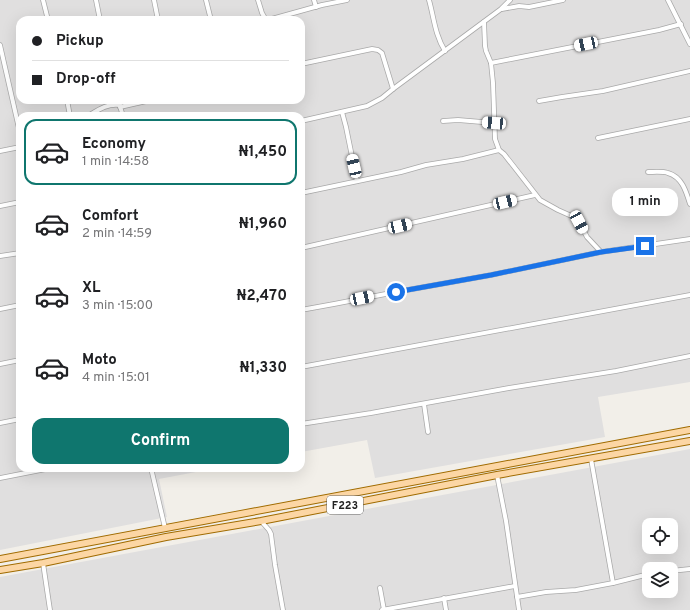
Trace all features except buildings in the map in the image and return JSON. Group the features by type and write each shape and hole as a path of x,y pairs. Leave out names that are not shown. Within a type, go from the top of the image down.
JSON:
{"main road":[{"name":"F223","path":"0,559 690,430"},
{"name":"F223","path":"0,570 43,563 166,537 261,521 497,475 690,441"},
{"path":"328,497 330,508"}],"street":[{"path":"43,0 47,16"},
{"path":"96,0 99,16"},
{"path":"154,0 157,16"},
{"path":"206,0 210,16"},
{"path":"258,0 264,16"},
{"path":"314,0 316,7"},
{"path":"282,16 347,0"},
{"path":"428,0 437,35 445,51"},
{"path":"305,120 367,106 382,98 501,9 510,0"},
{"path":"501,9 519,6 529,7 562,0"},
{"path":"668,0 690,44"},
{"path":"484,22 486,51 491,63 495,139 499,150 521,174 535,195 548,205 576,218 587,237 601,252"},
{"path":"491,63 659,30 681,24"},
{"path":"0,45 16,115"},
{"path":"305,63 372,49 378,50 382,53 393,89"},
{"path":"539,101 603,91 690,71"},
{"path":"119,104 122,112"},
{"path":"95,112 108,106 120,105 120,107 133,104"},
{"path":"342,112 357,181"},
{"path":"443,121 458,120 494,123"},
{"path":"598,138 690,120"},
{"path":"0,151 16,147"},
{"path":"305,192 401,172 426,165 464,160 499,150"},
{"path":"648,172 668,173 680,180 690,204"},
{"path":"305,247 535,195"},
{"path":"0,206 16,203"},
{"path":"305,309 491,275 601,252 690,239"},
{"path":"0,256 16,254"},
{"path":"305,366 690,295"},
{"path":"0,309 16,306"},
{"path":"305,423 424,404 690,356"},
{"path":"0,364 16,361"},
{"path":"424,404 428,432"},
{"path":"0,422 16,420"},
{"path":"591,458 613,583"},
{"path":"0,478 31,472"},
{"path":"153,472 165,528"},
{"path":"497,475 506,521 519,610"},
{"path":"261,521 269,530 284,610"},
{"path":"43,563 50,610"},
{"path":"678,571 690,570"},
{"path":"517,597 546,592 576,590 642,576"},
{"path":"380,588 383,610 515,586"},
{"path":"444,598 446,610"}],"shaded area":[{"path":"0,0 690,0 690,382 598,397 605,437 375,478 367,440 305,451 305,112 16,112 16,472 196,472 159,479 167,517 0,550"},
{"path":"690,449 690,610 0,610 0,577"}],"route":[{"path":"396,292 491,275 601,252 645,246"}]}
